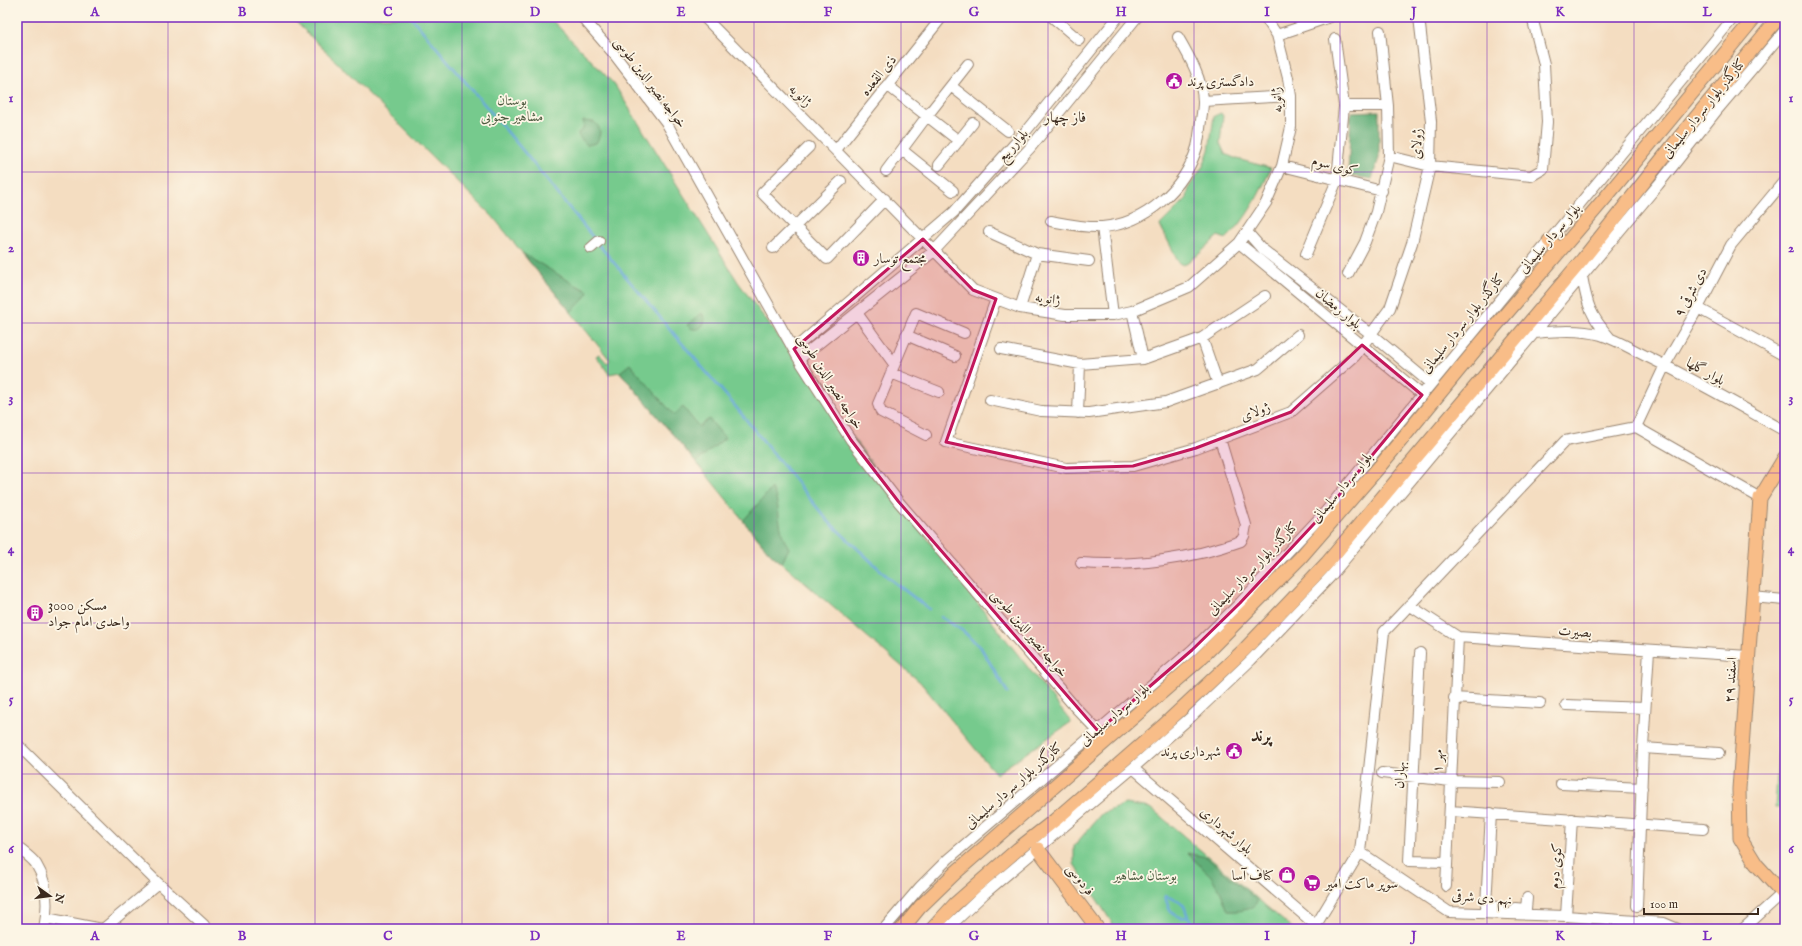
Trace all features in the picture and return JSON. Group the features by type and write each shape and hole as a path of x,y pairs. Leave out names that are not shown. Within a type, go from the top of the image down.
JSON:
{"main road":[{"name":"بلوار سردار سلیمانی","path":"902,929 920,907 955,873 1086,760 1223,638 1324,533 1755,17"},
{"path":"932,929 955,904 1168,720 1244,650 1283,610 1332,557 1583,259 1678,139 1779,17"},
{"path":"1685,101 1684,109 1686,113 1688,115 1697,116"},
{"path":"1662,129 1673,126 1678,133 1678,139"},
{"path":"1549,241 1560,249"},
{"name":"۲۹ اسفند","path":"1784,893 1756,864 1740,838 1739,789 1760,498 1785,457"},
{"name":"فردوسی","path":"1038,849 1098,929"}],"street":[{"name":"خواجه نصیر الدین طوسی","path":"582,17 614,54 666,122 799,359 851,440 898,501 1075,707 1098,731"},
{"name":"ژانویه","path":"704,17 973,290 1020,308 1065,314 1113,315 1132,311 1189,287 1241,236 1266,203 1282,166 1291,127 1291,96 1277,35 1264,17"},
{"name":"ذی القعده","path":"836,150 942,17"},
{"path":"1052,17 1079,40"},
{"name":"بلوارربیع","path":"794,349 954,212 1026,131 1118,17"},
{"name":"بلوارربیع","path":"799,359 934,251 1036,140 1137,17"},
{"path":"1277,35 1330,17"},
{"name":"ژولای","path":"996,299 946,442 1066,468 1133,466 1196,448 1291,412 1355,356 1390,308 1412,243 1430,166 1431,121 1419,17"},
{"path":"1389,156 1430,166 1531,176 1543,169 1547,122 1544,64 1532,17"},
{"name":"کنارگذر بلوار سردار سلیمانی","path":"884,929 920,887 948,859 1192,650 1240,603 1326,511 1734,17"},
{"name":"کنارگذر بلوار سردار سلیمانی","path":"948,929 984,894 1192,716 1251,660 1298,611 1335,571 1464,416 1490,387 1785,30"},
{"path":"1348,274 1365,242 1382,191 1389,156 1388,106 1380,31"},
{"path":"1050,221 1079,226 1102,227 1132,219 1153,209 1172,191 1186,171 1196,148 1203,102 1193,62 1178,37"},
{"path":"1306,254 1336,180 1344,106 1335,39"},
{"path":"886,170 926,116 968,64"},
{"path":"887,85 959,140"},
{"path":"951,86 1008,131"},
{"path":"1203,102 1291,96"},
{"path":"1344,106 1388,106"},
{"path":"939,165 973,123"},
{"path":"1026,131 1036,140"},
{"path":"809,147 762,192 827,259 885,199"},
{"path":"902,150 953,191"},
{"name":"کوی سوم","path":"1282,166 1382,191"},
{"name":"۹ دی شرقی","path":"1636,427 1665,365 1698,308 1731,245 1785,180"},
{"path":"773,248 842,181"},
{"path":"1102,227 1113,315"},
{"path":"988,232 1037,254 1090,261"},
{"name":"بلوار رمضان","path":"1241,236 1262,249 1371,334 1431,384"},
{"name":"بلوار رمضان","path":"1241,236 1362,346 1422,395"},
{"path":"590,248 599,241"},
{"path":"1020,308 1037,254"},
{"name":"بلوار گلها","path":"1582,276 1589,308 1596,321 1612,339"},
{"path":"1000,349 1080,364 1142,359 1202,338 1265,296"},
{"path":"1698,308 1785,356"},
{"path":"1132,311 1142,359"},
{"path":"857,313 892,369 939,392"},
{"path":"926,435 881,412 878,404 916,313 964,333"},
{"name":"بلوار گلها","path":"1534,333 1564,331 1586,332 1612,339 1665,365 1785,431"},
{"path":"906,335 956,356"},
{"path":"990,400 1041,411 1078,413 1089,413 1166,402 1258,369 1298,335"},
{"path":"1202,338 1218,384"},
{"path":"1078,413 1080,364"},
{"path":"1464,416 1469,393 1490,387"},
{"path":"1318,927 1360,852 1384,632 1565,441 1636,427 1760,498"},
{"path":"1081,564 1111,565 1148,562 1186,555 1241,541 1244,536 1246,526 1220,439"},
{"path":"1752,597 1785,600"},
{"path":"1192,650 1223,638 1240,603"},
{"name":"بصیرت","path":"1409,605 1458,636 1748,656"},
{"name":"مهر ۱","path":"1446,886 1458,636"},
{"path":"1637,906 1643,748 1649,650"},
{"name":"بهاران","path":"1420,653 1409,861 1447,862"},
{"path":"1454,698 1540,703"},
{"path":"1566,705 1645,708"},
{"path":"17,744 204,925 201,929"},
{"path":"1643,748 1719,753"},
{"name":"بلوار شهرداری","path":"1133,768 1318,927"},
{"path":"1382,773 1450,780 1500,782"},
{"path":"1562,784 1642,788"},
{"path":"1078,815 1091,788"},
{"path":"1450,811 1703,829"},
{"path":"1491,813 1486,906 1526,909 1527,898"},
{"name":"کوی دوم","path":"1566,916 1572,819"},
{"path":"17,848 36,864 46,889 46,918 44,929"},
{"name":"نهم دی شرقی","path":"1360,852 1449,912 1566,916 1664,923 1678,929"},
{"path":"46,918 103,929 158,882"},
{"path":"1743,929 1784,893"}],"highlighted area":[{"path":"923,239 973,290 996,299 946,442 1066,468 1133,466 1196,448 1291,412 1362,345 1422,395 1326,511 1240,603 1192,650 1098,731 898,501 851,440 794,349"}],"green space":[{"name":"بوستان مشاهیر جنوبی","path":"291,17 549,17 614,84 738,282 938,553 1071,722 996,774 920,682 770,553 620,372 609,374 596,356 599,354 607,363 610,360 493,217"},
{"path":"1379,111 1379,158 1372,179 1351,176 1348,174 1351,112"},
{"path":"1221,113 1223,116 1220,143 1225,154 1237,159 1271,168 1247,215 1234,232 1226,239 1218,236 1198,255 1183,265 1179,263 1160,225 1187,198 1189,187 1203,166 1209,150 1214,116"},
{"path":"583,121 594,122 597,124 600,135 596,143 587,145 579,137 578,133 584,127"},
{"path":"522,253 588,291 587,296 571,312"},
{"path":"702,313 705,319 701,327 698,329 693,329 687,325"},
{"path":"630,364 674,415 683,407 699,427 709,419 725,438 696,462 620,372"},
{"path":"772,488 777,503 782,534 789,548 782,563 770,553 743,521"},
{"path":"1783,671 1785,671 1785,808 1775,808"},
{"name":"بوستان مشاهیر","path":"1125,804 1151,808 1293,929 1116,929 1074,864 1074,846 1101,814"},
{"path":"1187,853 1206,857 1258,901 1245,910 1228,911 1221,893 1211,876"}],"waterway":[{"path":"411,17 520,147 596,241"},
{"path":"599,245 735,406 828,521 890,579 929,609"},
{"path":"941,617 963,631 981,648 1008,693"},
{"path":"1165,896 1179,901 1184,906 1188,917 1199,929"},
{"path":"1165,896 1170,909 1175,915 1178,917 1188,917"}],"place":[{"name":"دادگستری پرند","path":"1174,81"},
{"name":"مجتمع توسار","path":"861,258"},
{"name":"مسکن 3000 واحدی امام جواد","path":"35,613"},
{"name":"شهرداری پرند","path":"1234,751"},
{"name":"کناف آسا","path":"1287,875"},
{"name":"سوپر ماکت امیر","path":"1312,883"}],"district":[{"name":"فاز چهار","path":"1065,117"},
{"name":"پرند","path":"1261,735"}]}
